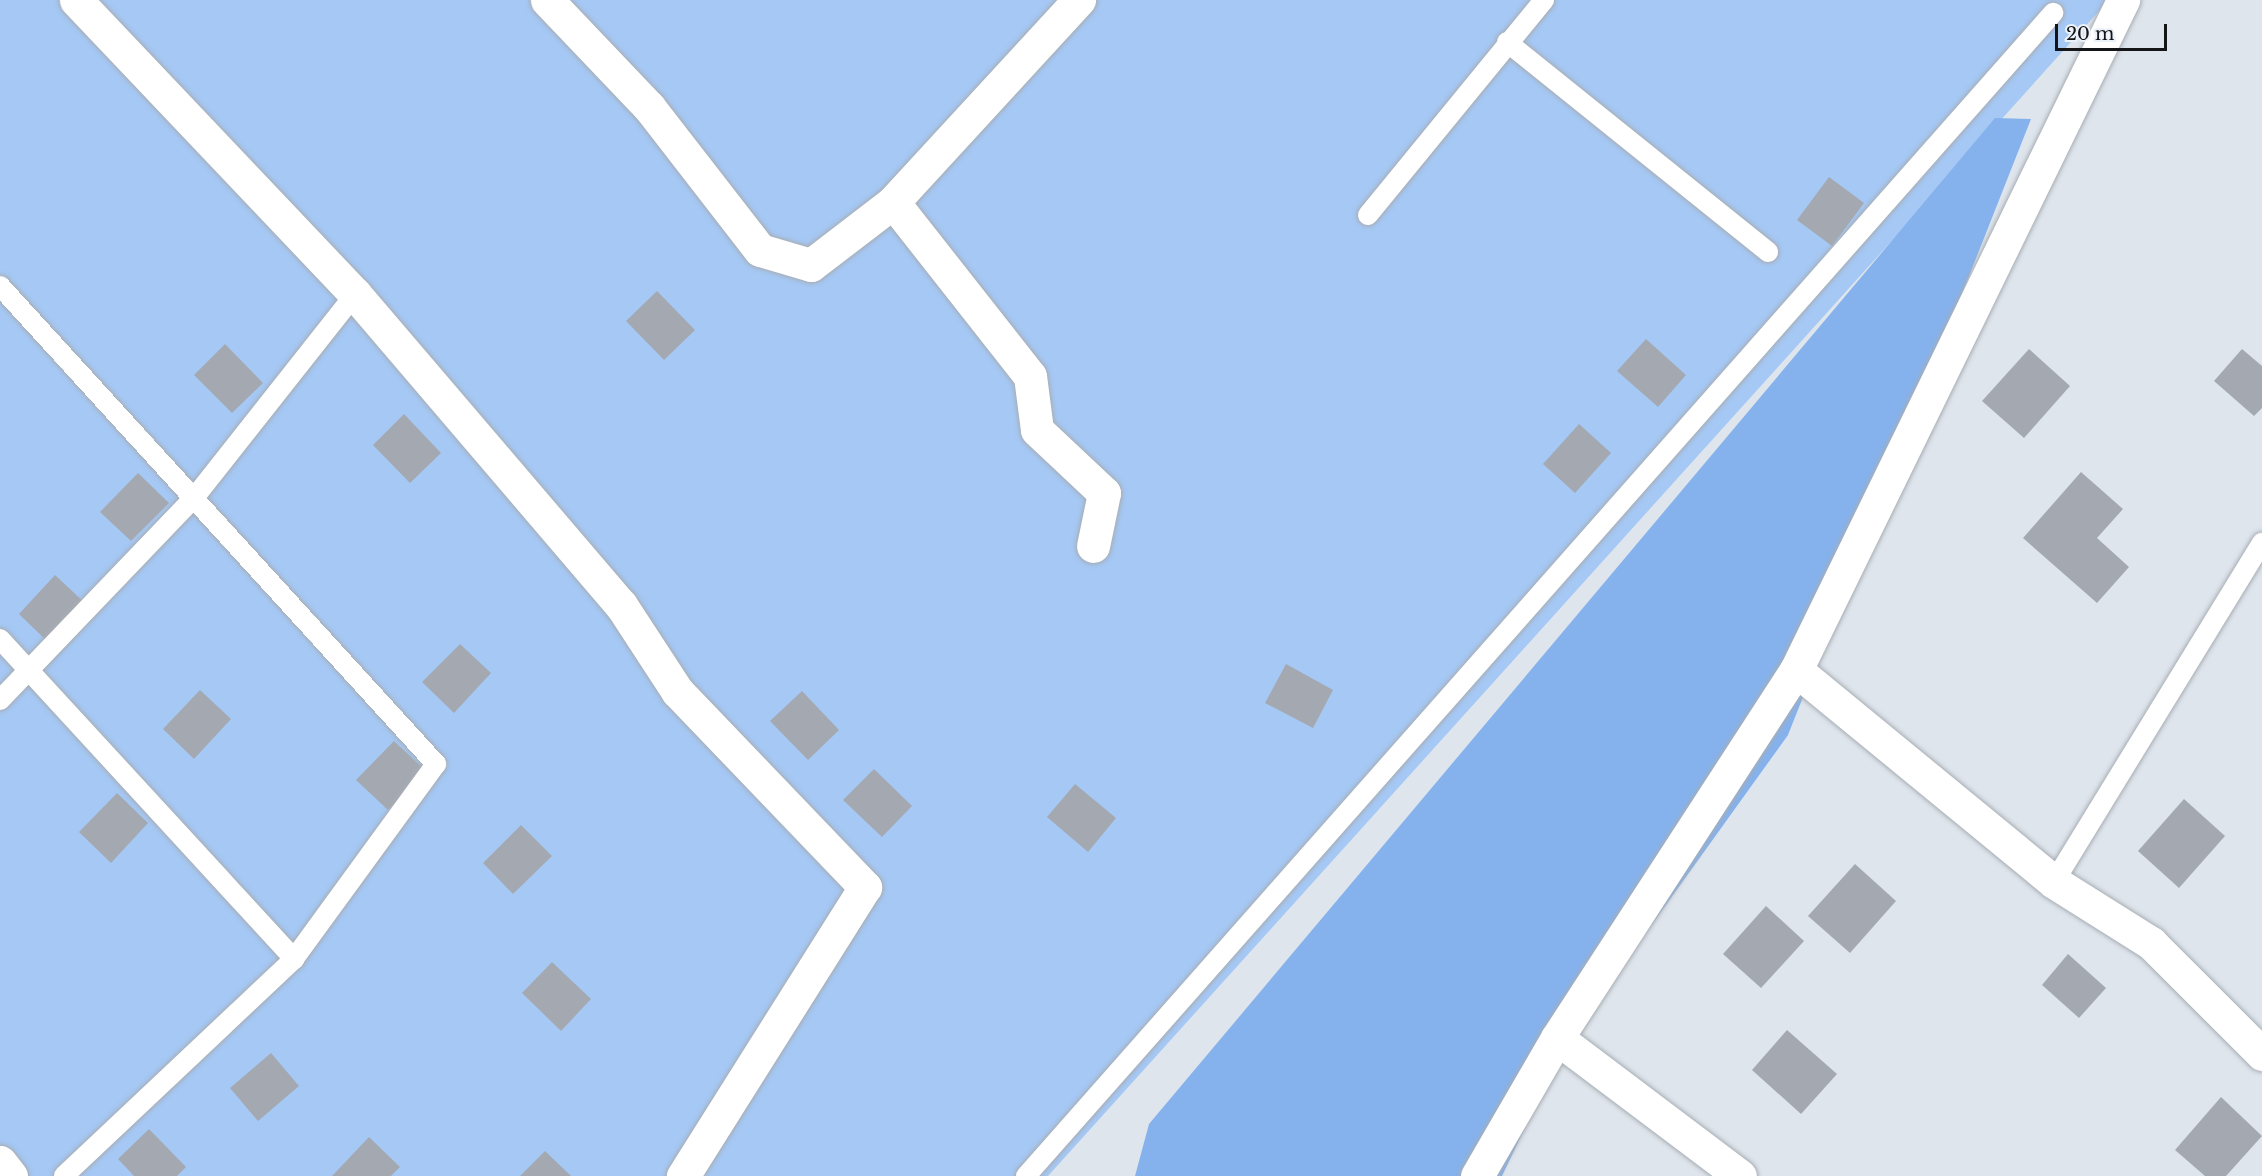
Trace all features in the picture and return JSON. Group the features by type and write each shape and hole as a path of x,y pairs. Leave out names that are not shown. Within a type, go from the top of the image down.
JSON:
{"street":[{"path":"76,0 355,294 621,605 677,691 865,887 683,1176"},
{"path":"547,0 649,107 760,250 811,265 893,202 1079,0"},
{"path":"1477,1176 1557,1038 1796,670 2123,0"},
{"path":"893,202 1030,376 1037,430 1104,493 1093,546"},
{"path":"1796,670 2054,882 2151,943 2262,1054"},
{"path":"1557,1038 1740,1176"},
{"path":"0,1162 11,1176"}],"lane":[{"path":"1368,215 1507,42 1544,0"},
{"path":"1026,1176 2053,13"},
{"path":"1507,42 1768,252"},
{"path":"0,286 436,764 294,959 64,1176"},
{"path":"0,700 194,498 355,294"},
{"path":"2054,882 2262,543"},
{"path":"0,639 294,959"}],"shaded area":[{"path":"0,0 2109,0 1048,1176 0,1176"},
{"path":"1995,118 2031,119 1788,735 1563,1048 1502,1176 1135,1176 1149,1124"}],"building":[{"path":"1829,177 1864,203 1832,246 1797,220"},
{"path":"657,291 695,330 664,360 626,321"},
{"path":"1646,339 1686,375 1658,407 1617,371"},
{"path":"225,344 263,383 232,413 194,375"},
{"path":"2029,349 2070,386 2024,438 1982,401"},
{"path":"2242,349 2262,366 2262,408 2254,416 2214,381"},
{"path":"404,414 441,453 410,483 373,445"},
{"path":"1579,424 1611,453 1575,493 1543,464"},
{"path":"2081,472 2123,509 2097,538 2129,567 2097,603 2023,538"},
{"path":"138,473 169,503 131,541 100,512"},
{"path":"55,575 87,605 50,644 19,614"},
{"path":"460,644 491,673 454,713 422,682"},
{"path":"1286,664 1333,690 1313,728 1265,703"},
{"path":"200,690 231,719 194,759 163,729"},
{"path":"802,691 839,730 808,760 770,721"},
{"path":"394,741 426,771 388,810 356,780"},
{"path":"874,769 912,806 882,837 843,800"},
{"path":"1075,784 1116,818 1088,852 1047,817"},
{"path":"117,793 148,823 111,863 79,832"},
{"path":"2184,799 2225,836 2179,888 2138,851"},
{"path":"521,825 552,856 513,894 483,863"},
{"path":"1855,864 1896,901 1850,953 1808,916"},
{"path":"1766,906 1804,941 1761,988 1723,954"},
{"path":"2068,954 2106,988 2079,1018 2042,985"},
{"path":"552,962 591,999 561,1031 522,993"},
{"path":"1787,1030 1837,1074 1801,1114 1752,1070"},
{"path":"271,1053 299,1086 258,1121 230,1088"},
{"path":"2221,1097 2262,1136 2226,1176 2205,1176 2175,1150"},
{"path":"149,1129 186,1167 177,1176 134,1176 118,1159"},
{"path":"369,1137 400,1167 391,1176 332,1176"},
{"path":"545,1151 571,1176 520,1176"}]}
